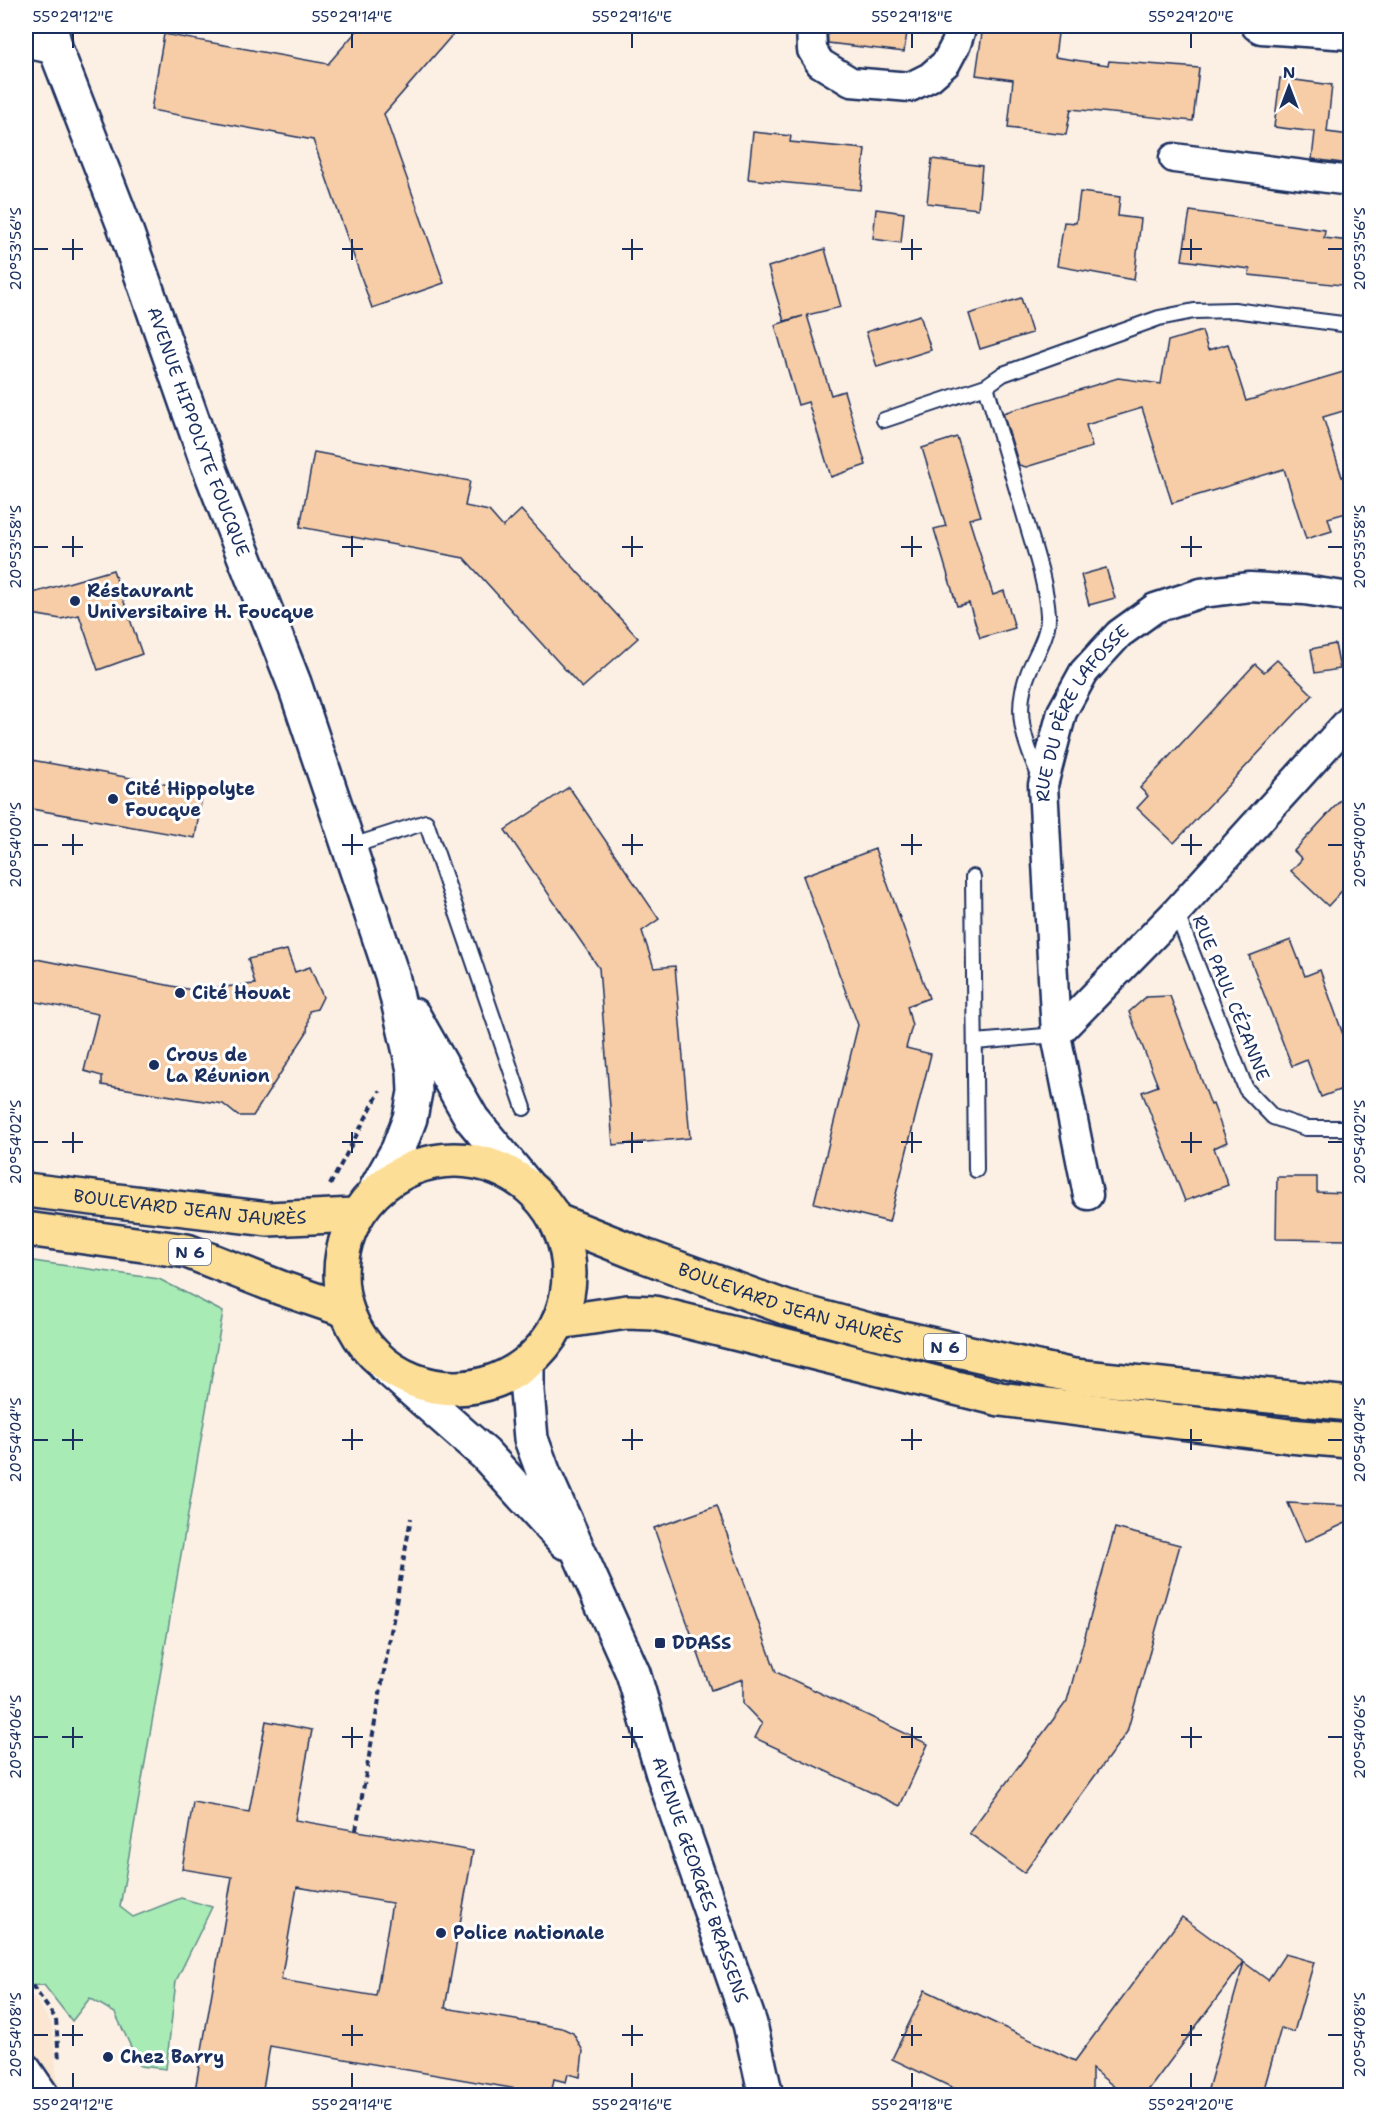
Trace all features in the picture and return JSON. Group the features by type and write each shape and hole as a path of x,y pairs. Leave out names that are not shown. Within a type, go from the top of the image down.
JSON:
{"main road":[{"path":"440,1160 471,1161 500,1169 526,1184 544,1201 557,1221 568,1254 569,1289 559,1322 546,1344 527,1363 494,1382 456,1389 418,1383 384,1365 360,1340 345,1310 339,1278 343,1245 355,1215 377,1187 395,1176 440,1160"},
{"name":"BOULEVARD JEAN JAURÈS","path":"26,1190 268,1219 355,1215"},
{"name":"BOULEVARD JEAN JAURÈS","path":"557,1221 787,1308 888,1334 1074,1376 1350,1404"},
{"name":"N 6","path":"26,1230 187,1251 345,1310"},
{"name":"BOULEVARD JEAN JAURÈS","path":"559,1322 627,1312 654,1313 1000,1399 1289,1436 1350,1441"}],"street":[{"path":"811,26 812,50 820,63 851,82 910,87 930,77 946,63 962,26"},
{"path":"1256,26 1262,29 1350,34"},
{"name":"AVENUE HIPPOLYTE FOUCQUE","path":"44,40 125,228 206,459 294,683 392,975 414,1070 415,1092 410,1118 398,1150 377,1187"},
{"path":"1174,158 1350,181"},
{"name":"RUE DU PÈRE LAFOSSE","path":"1088,1196 1056,1035 1044,785 1062,712 1084,672 1119,633 1155,608 1201,593 1250,587 1304,590 1350,597"},
{"path":"1056,1035 1176,912 1350,720"},
{"name":"AVENUE HIPPOLYTE FOUCQUE","path":"392,975 472,1119 526,1184"},
{"name":"AVENUE GEORGES BRASSENS","path":"527,1363 531,1439 544,1474 633,1673 663,1774 750,2024 766,2096"},
{"name":"AVENUE GEORGES BRASSENS","path":"384,1365 485,1454 587,1567"},
{"path":"26,2068 45,2096"}],"lane":[{"path":"884,420 986,386 1003,374 1159,318 1194,311 1234,310 1350,325"},
{"path":"986,386 1044,581 1048,618 1041,646 1028,672 1021,701 1021,723 1026,745 1044,785"},
{"path":"349,847 426,822 524,1108"},
{"path":"973,877 975,1170"},
{"name":"RUE PAUL CÉZANNE","path":"1176,912 1246,1089 1273,1117 1306,1128 1350,1128"},
{"path":"975,1042 1056,1035"}],"path":[{"path":"327,1191 382,1087"},
{"path":"356,1830 411,1518"},
{"path":"26,1977 56,2019 58,2059 63,2068"}],"shaded area":[{"path":"26,1986 52,2024 57,2079 66,2095 26,2095"}],"green space":[{"path":"26,1260 159,1279 223,1312 120,1907 133,1917 181,1898 212,1907 176,1981 166,2069 140,2066 115,2013 90,1998 72,2021 44,1985 26,1986"}],"building":[{"path":"361,26 460,26 384,114 444,283 372,308 313,140 151,110 164,34 328,64"},
{"path":"827,26 908,26 904,52 828,43"},
{"path":"983,26 1059,26 1055,57 1108,65 1109,61 1199,68 1193,121 1071,109 1066,135 1008,128 1013,80 976,75"},
{"path":"1280,78 1332,85 1327,132 1350,135 1350,164 1312,159 1315,132 1274,127"},
{"path":"753,132 791,136 790,142 865,149 861,190 748,179"},
{"path":"932,159 982,166 978,209 927,203"},
{"path":"1080,192 1120,197 1118,216 1141,219 1134,280 1057,266 1064,222 1076,223"},
{"path":"876,209 904,213 901,243 873,239"},
{"path":"1190,211 1325,230 1324,238 1350,241 1350,286 1249,275 1250,269 1182,260"},
{"path":"825,249 841,307 807,315 831,395 844,391 866,465 831,477 808,402 798,405 775,325 803,316 784,321 768,267"},
{"path":"1021,298 1032,333 980,349 969,314"},
{"path":"920,315 931,350 877,367 866,332"},
{"path":"1202,331 1208,350 1228,344 1246,401 1350,370 1350,409 1323,417 1342,477 1350,474 1350,512 1328,518 1332,531 1306,539 1284,469 1172,503 1142,408 1086,425 1092,447 1026,467 1019,465 1003,413 1118,378 1161,384 1168,341"},
{"path":"957,437 981,516 969,519 993,595 1004,591 1015,628 980,638 969,603 957,606 934,529 946,526 922,448"},
{"path":"314,452 470,481 465,506 489,511 503,527 521,510 638,638 582,688 464,558 300,527"},
{"path":"1106,568 1115,598 1089,605 1081,575"},
{"name":"Réstaurant Universitaire H. Foucque","path":"113,570 142,654 98,670 79,615 61,619 26,613 26,595"},
{"path":"1335,644 1340,669 1315,673 1311,649"},
{"path":"1277,660 1313,695 1174,843 1137,808 1148,796 1140,788 1255,664 1264,672"},
{"name":"Cité Hippolyte Foucque","path":"26,759 203,791 195,838 26,808"},
{"path":"569,787 659,919 642,931 654,968 675,966 690,1138 613,1145 599,968 505,830"},
{"path":"1350,790 1350,882 1328,906 1291,871 1302,859 1294,851"},
{"path":"875,849 929,998 907,1006 912,1026 906,1048 931,1054 889,1222 814,1203 858,1025 803,876"},
{"path":"1291,940 1305,976 1320,970 1350,1054 1350,1086 1321,1097 1307,1060 1292,1066 1249,956"},
{"path":"287,950 295,972 310,967 323,997 317,1009 309,1011 307,1032 253,1116 238,1116 223,1104 102,1085 102,1076 84,1071 98,1014 26,1000 26,957 192,990 255,984 248,959"},
{"path":"1170,996 1227,1142 1214,1148 1228,1185 1185,1201 1142,1092 1158,1086 1129,1012 1146,997"},
{"path":"1277,1177 1317,1177 1317,1192 1350,1193 1350,1240 1276,1239"},
{"path":"1288,1503 1350,1506 1350,1521 1305,1542"},
{"path":"717,1506 776,1672 928,1744 900,1806 755,1738 762,1724 743,1704 743,1679 711,1690 654,1528"},
{"path":"1115,1528 1180,1545 1127,1732 1024,1873 969,1833 1067,1701"},
{"path":"266,1721 312,1730 295,1820 473,1851 445,2008 562,2028 573,2033 583,2051 580,2077 568,2074 566,2082 554,2079 551,2095 270,2046 262,2096 194,2096 232,1877 182,1869 193,1802 249,1812","holes":["297,1887 392,1903 376,1996 281,1980"]},
{"path":"1182,1917 1244,1962 1144,2096 1126,2096 1092,2069 1092,2096 970,2096 892,2059 925,1990 1075,2061"},
{"path":"1285,1954 1314,1962 1294,2032 1281,2028 1262,2096 1206,2096 1244,1962 1268,1980"}],"place":[{"name":"Réstaurant Universitaire H. Foucque","path":"75,601"},
{"name":"Cité Hippolyte Foucque","path":"113,799"},
{"name":"Cité Houat","path":"180,993"},
{"name":"Crous de La Réunion","path":"154,1065"},
{"name":"DDASS","path":"660,1643"},
{"name":"Police nationale","path":"441,1933"},
{"name":"Chez Barry","path":"108,2057"}]}
